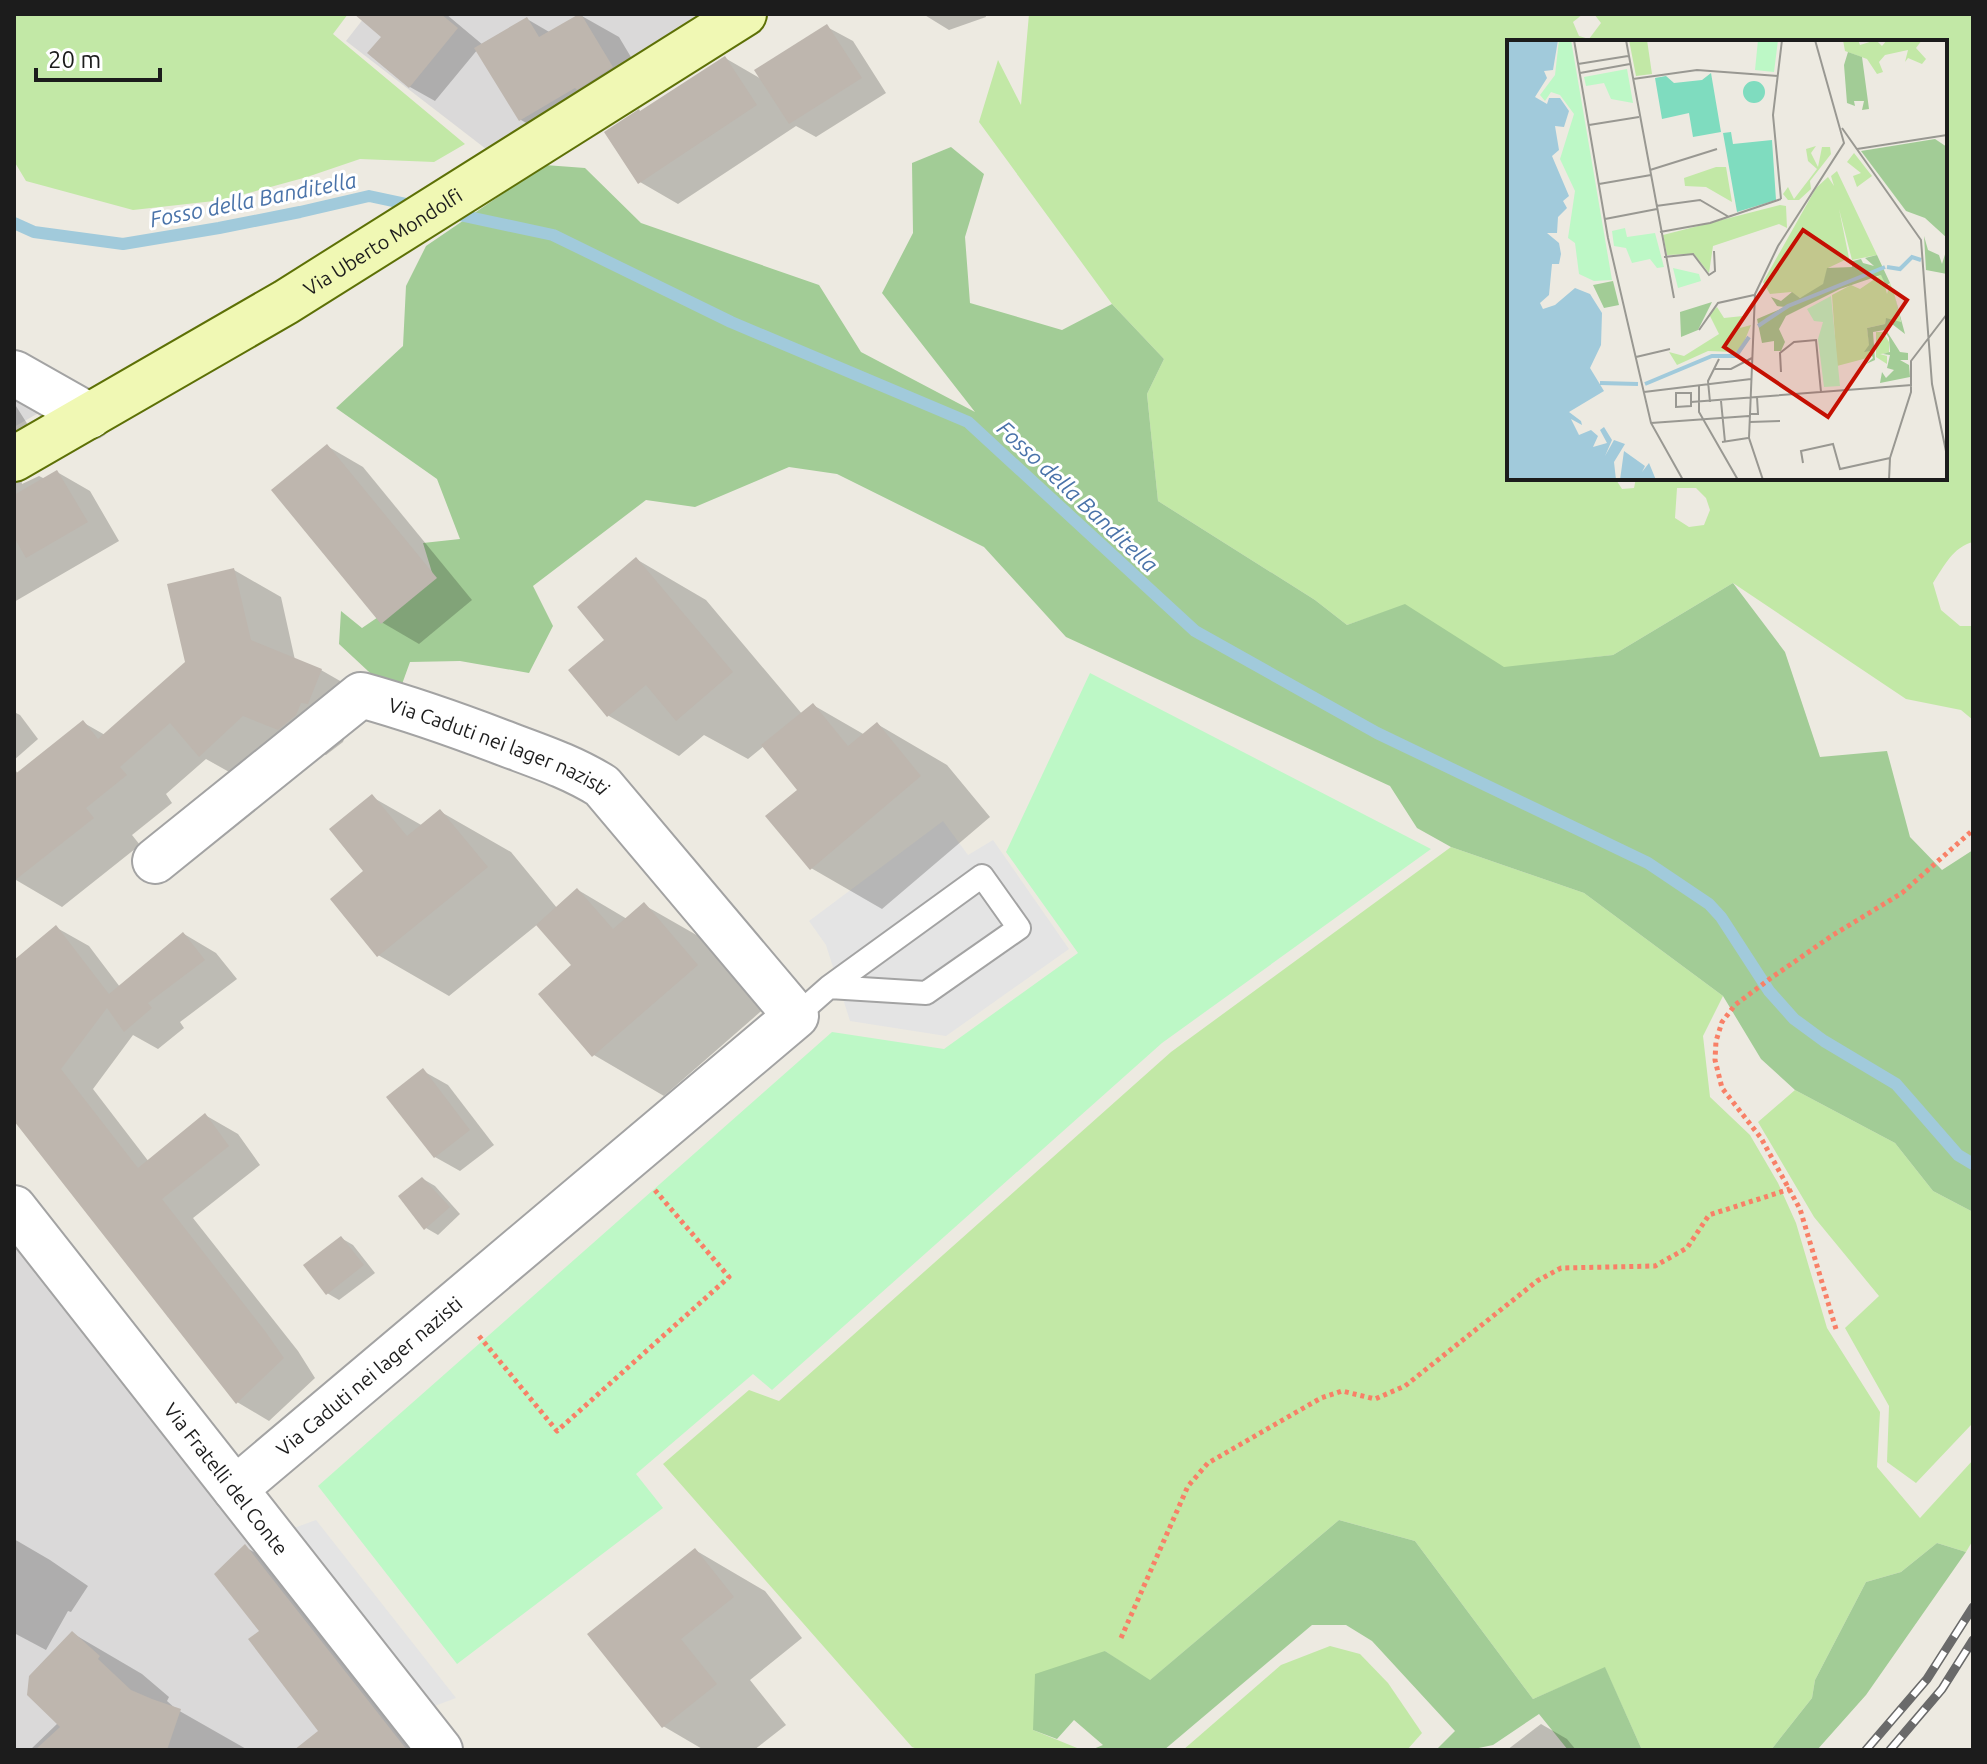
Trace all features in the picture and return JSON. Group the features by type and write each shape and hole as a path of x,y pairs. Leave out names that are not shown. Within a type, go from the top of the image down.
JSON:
{"main road":[{"name":"Via Uberto Mondolfi","path":"14,459 286,302 744,14"}],"street":[{"path":"14,373 101,410"},
{"name":"Via Caduti nei lager nazisti","path":"155,861 361,695 416,710 533,754 578,771 602,786 796,1016 235,1489"},
{"name":"Via Fratelli del Conte","path":"14,1208 440,1750"}],"lane":[{"name":"Via Caduti nei lager nazisti","path":"796,1016 829,987 982,876 1019,928 926,993 829,987"}],"path":[{"path":"1836,1329 1800,1209 1761,1138 1722,1088 1715,1060 1716,1041 1722,1022 1735,1005 1833,935 1902,893 1973,830"},
{"path":"477,1334 557,1431 729,1277 648,1182"},
{"path":"1121,1638 1188,1486 1208,1463 1321,1398 1342,1391 1375,1399 1405,1386 1537,1281 1561,1268 1655,1266 1687,1248 1709,1215 1790,1189"}],"shaded area":[{"path":"367,14 707,14 486,149 346,41"},
{"path":"14,387 49,407 14,427"},
{"path":"943,821 968,855 993,840 1069,949 946,1036 850,1021 826,945 809,921"},
{"path":"14,1246 421,1750 14,1750"},
{"path":"316,1520 456,1698 424,1710 286,1531"}],"green space":[{"path":"14,14 348,14 333,34 465,144 434,162 360,159 223,200 133,210 26,181 14,161"},
{"path":"1029,14 1583,14 1573,22 1579,36 1589,39 1601,23 1594,14 1973,14 1973,542 1954,553 1933,583 1941,610 1960,626 1973,626 1973,720 1961,710 1906,699 1733,583 1613,655 1503,668 1405,605 1347,625 1315,600 1158,501 1147,394 1164,359 1112,304 979,122 998,60 1021,105","holes":["1677,488 1696,488 1706,498 1710,510 1704,525 1689,527 1675,518"]},
{"path":"951,147 984,174 965,237 970,303 1062,330 1112,304 1164,359 1147,394 1158,501 1315,600 1347,625 1405,604 1504,667 1613,655 1733,583 1785,652 1820,757 1887,751 1910,837 1942,870 1973,850 1973,1212 1933,1191 1895,1143 1795,1090 1761,1059 1723,996 1584,893 1451,847 1417,828 1390,786 1066,637 984,547 837,474 789,467 695,507 646,500 533,586 553,626 529,673 460,661 410,662 397,698 339,644 341,611 362,628 434,579 423,543 460,539 437,479 336,408 403,346 406,286 426,246 545,165 585,168 641,223 819,285 861,352 975,412 882,293 913,233 912,163"},
{"path":"1090,673 1431,849 1162,1043 772,1390 753,1374 636,1474 663,1508 457,1664 318,1486 832,1032 944,1049 1078,953 1006,852"},
{"path":"1451,847 1584,893 1723,996 1703,1036 1710,1097 1750,1135 1778,1183 1796,1223 1827,1328 1880,1412 1877,1467 1920,1518 1973,1460 1973,1540 1966,1552 1937,1543 1901,1572 1866,1582 1815,1680 1812,1698 1771,1750 1642,1750 1605,1668 1533,1699 1415,1541 1339,1520 1149,1681 1105,1651 1033,1730 1082,1750 920,1750 912,1747 663,1464 749,1390 779,1401 1171,1052"},
{"path":"1795,1090 1895,1143 1933,1191 1973,1212 1973,1418 1971,1425 1916,1483 1887,1462 1889,1406 1845,1328 1879,1296 1814,1217 1758,1122"},
{"path":"1339,1520 1415,1541 1533,1699 1605,1667 1642,1750 1568,1750 1539,1714 1493,1745 1469,1750 1436,1750 1455,1731 1372,1641 1346,1625 1312,1625 1164,1750 1091,1750 1103,1745 1074,1720 1057,1739 1033,1730 1035,1674 1105,1651 1150,1680"},
{"path":"1937,1543 1966,1552 1866,1695 1817,1750 1771,1750 1812,1698 1815,1680 1866,1582 1901,1572"},
{"path":"1330,1646 1360,1654 1388,1683 1422,1733 1407,1750 1183,1750 1281,1665"}],"building":[{"path":"354,14 441,14 458,28 409,88 367,53 381,37"},
{"path":"579,14 613,67 519,121 474,48 527,17 539,37"},
{"path":"827,24 862,78 789,124 754,70"},
{"path":"725,56 757,105 638,184 604,132"},
{"path":"327,444 437,578 381,624 271,490"},
{"path":"57,470 88,522 26,558 14,537 14,495"},
{"path":"636,557 733,672 676,721 646,685 607,717 568,670 604,640 577,607"},
{"path":"234,568 251,640 322,669 308,704 301,703 296,715 278,730 243,716 199,757 170,723 120,767 127,775 86,808 94,818 14,881 14,775 83,720 98,739 185,662 167,584"},
{"path":"813,703 848,746 877,722 921,776 810,870 765,816 797,790 761,745"},
{"path":"372,794 407,836 440,809 488,867 377,957 330,899 363,871 329,829"},
{"path":"577,888 613,929 644,902 698,965 592,1057 538,994 571,965 536,925"},
{"path":"56,925 109,994 183,932 205,960 148,1003 152,1008 124,1032 107,1008 61,1069 138,1168 205,1113 229,1146 162,1199 284,1358 236,1404 14,1121 14,960"},
{"path":"423,1068 470,1130 434,1158 386,1097"},
{"path":"422,1177 450,1207 424,1230 398,1196"},
{"path":"341,1236 364,1265 326,1295 303,1265"},
{"path":"245,1544 407,1750 294,1750 318,1731 248,1639 259,1631 214,1574"},
{"path":"695,1548 734,1597 681,1639 717,1684 662,1728 587,1634"},
{"path":"72,1631 131,1690 181,1709 167,1750 35,1750 60,1727 27,1695 29,1676"}],"waterway":[{"name":"Fosso della Banditella","path":"14,223 34,232 123,244 219,228 369,196 416,206"},
{"name":"Fosso della Banditella","path":"450,213 553,235 731,322 968,422 1195,631 1377,733 1648,863 1709,904 1721,917 1769,991 1794,1019 1824,1041 1896,1084 1958,1155 1973,1164"}],"railway":[{"path":"1866,1750 1927,1679 1973,1607"},
{"path":"1890,1750 1942,1689 1973,1640"}]}
